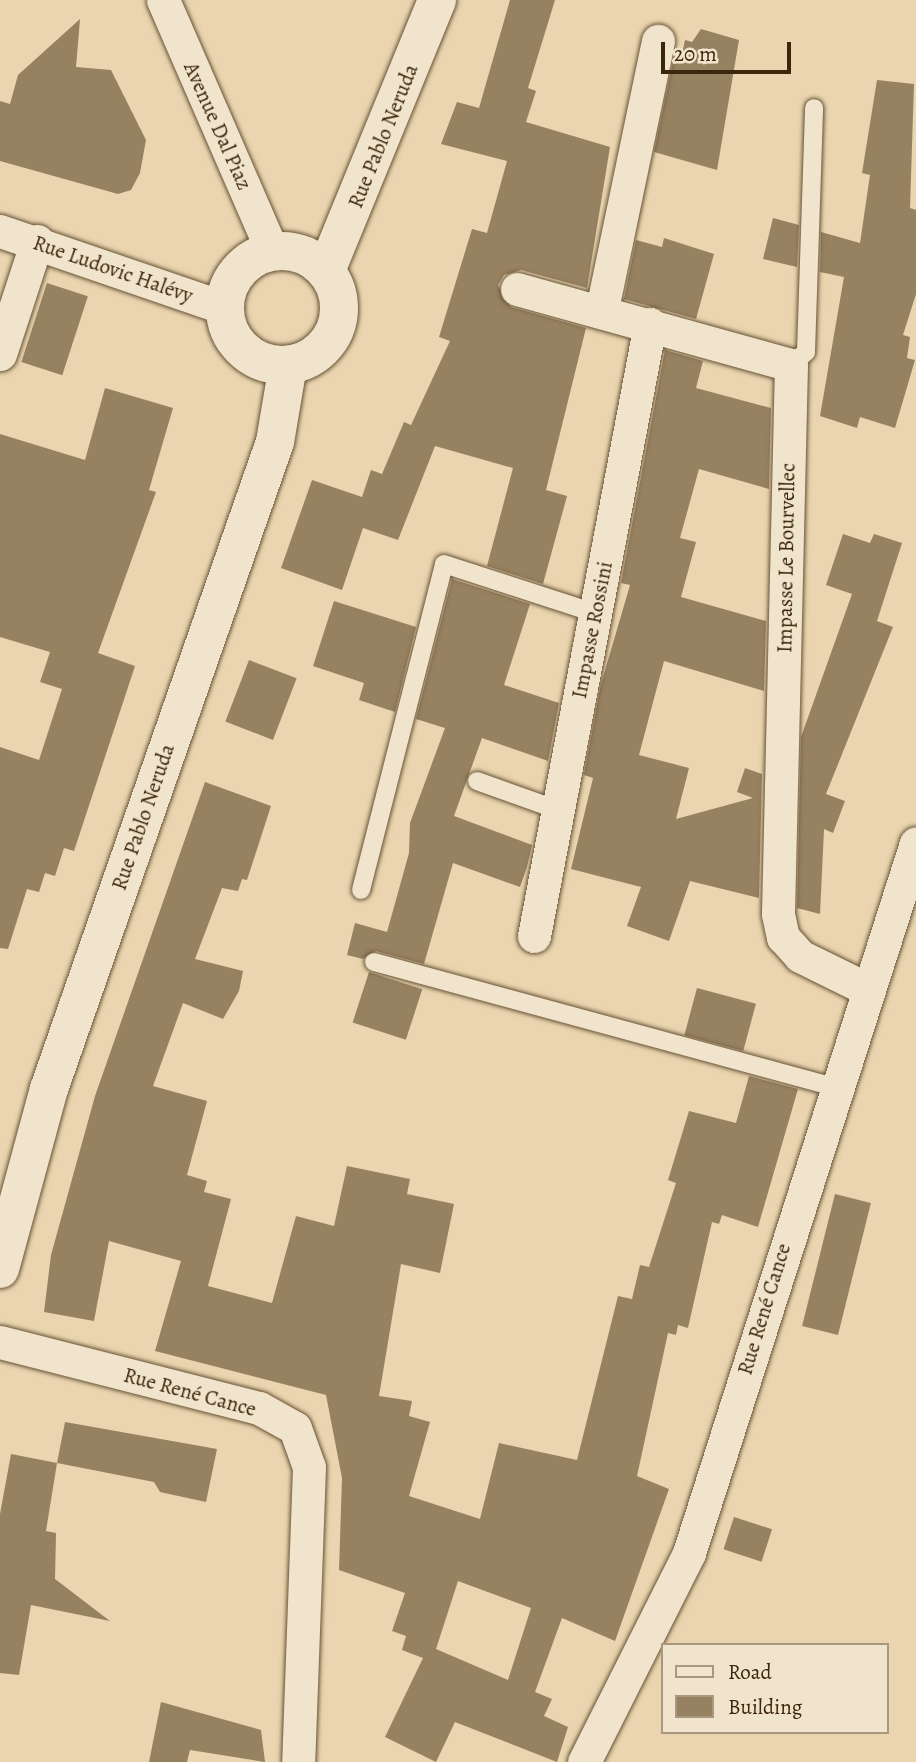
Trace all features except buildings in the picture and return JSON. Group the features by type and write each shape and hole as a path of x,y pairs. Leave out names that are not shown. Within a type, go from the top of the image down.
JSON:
{"street":[{"name":"Avenue Dal Piaz","path":"163,0 272,251"},
{"name":"Rue Pablo Neruda","path":"326,271 437,0"},
{"path":"603,309 658,41"},
{"name":"Rue Ludovic Halévy","path":"0,231 225,308"},
{"path":"0,354 37,242"},
{"path":"272,251 302,254 326,271 336,286 338,321 320,351 288,365 248,355 231,334 225,308 244,265 272,251"},
{"path":"517,289 603,309 791,365"},
{"name":"Impasse Rossini","path":"534,936 650,324"},
{"name":"Rue Pablo Neruda","path":"0,1269 49,1089 275,442 288,365"},
{"name":"Impasse Le Bourvellec","path":"791,365 778,914 783,937 800,956 865,988"},
{"name":"Rue René Cance","path":"584,1762 689,1553 833,1087 916,843"},
{"name":"Rue René Cance","path":"0,1342 259,1408 295,1428 309,1467 298,1762"}],"lane":[{"path":"791,365 806,352 814,108"},
{"path":"361,890 443,564 595,612"},
{"path":"477,781 558,810"},
{"path":"374,962 833,1087"}]}
